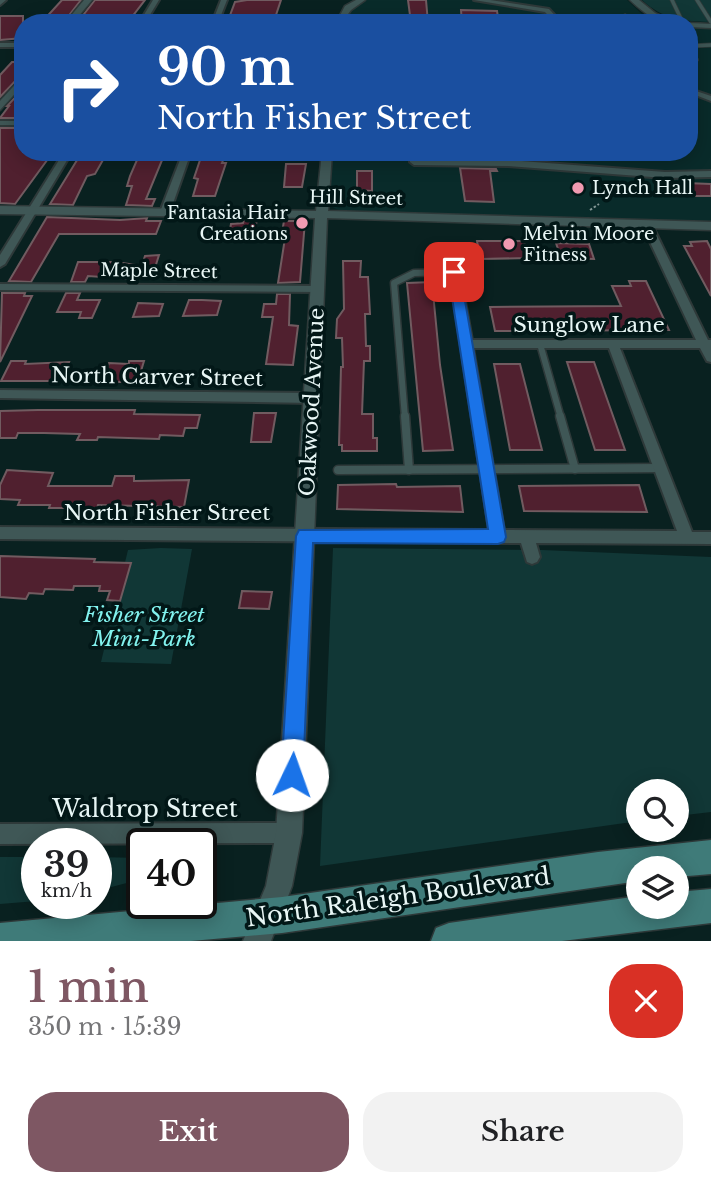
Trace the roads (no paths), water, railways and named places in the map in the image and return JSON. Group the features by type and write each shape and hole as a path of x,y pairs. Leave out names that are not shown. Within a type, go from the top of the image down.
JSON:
{"main road":[{"name":"North Raleigh Boulevard","path":"0,941 262,929 598,869 711,857"},
{"path":"449,941 610,916 711,906"}],"street":[{"path":"76,14 88,0"},
{"path":"345,14 348,8 360,0"},
{"path":"477,0 522,3 552,14"},
{"path":"634,0 651,14"},
{"path":"0,107 14,90"},
{"path":"0,264 63,161"},
{"path":"166,212 184,161"},
{"name":"Oakwood Avenue","path":"262,929 279,886 289,833 321,215 326,161"},
{"path":"414,161 508,163 665,175 711,174"},
{"name":"Hill Street","path":"0,210 321,215 711,226"},
{"path":"647,225 667,270 708,344 711,358"},
{"path":"454,270 498,537"},
{"name":"Maple Street","path":"0,286 318,289"},
{"path":"613,344 687,537"},
{"name":"Sunglow Lane","path":"466,345 708,344"},
{"name":"North Carver Street","path":"0,394 313,398"},
{"name":"North Fisher Street","path":"0,533 711,538"},
{"path":"527,537 532,557"},
{"name":"Waldrop Street","path":"0,834 289,833"}],"lane":[{"path":"697,0 711,24"},
{"path":"409,470 394,284 399,277 414,273 454,270"},
{"path":"540,344 575,469"},
{"path":"338,470 661,468"}],"place":[{"name":"Lynch Hall","path":"578,188"},
{"name":"Fantasia Hair Creations","path":"302,223"},
{"name":"Melvin Moore Fitness","path":"509,244"}],"park label":[{"name":"Fisher Street Mini-Park","path":"144,627"}]}
